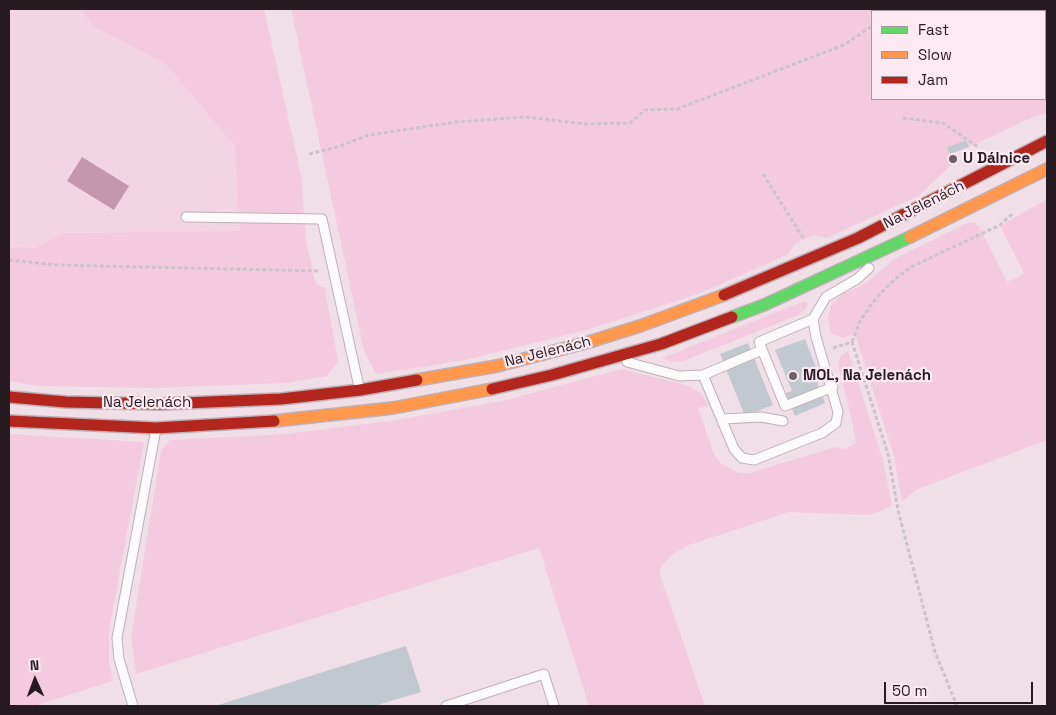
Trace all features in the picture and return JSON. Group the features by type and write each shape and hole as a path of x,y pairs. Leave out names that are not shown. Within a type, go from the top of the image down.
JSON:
{"main road":[{"name":"Na Jelenách","path":"9,421 158,416 280,421 589,342 683,312 814,257 930,203 1047,141"},
{"name":"Na Jelenách","path":"9,397 66,402 158,416 281,399 362,401 500,388 614,358 764,305 887,249 1047,169"}],"lane":[{"path":"186,217 322,220 362,401"},
{"path":"832,387 785,406 759,342 813,319 826,297 857,279 887,249"},
{"path":"703,375 738,454 742,458 754,460 822,433 833,426 838,419 838,412 813,319"},
{"path":"614,358 679,376 703,375 762,350"},
{"path":"133,706 118,659 117,638 158,416"},
{"path":"722,419 762,417 783,421"},
{"path":"446,706 544,674 554,706"}],"path":[{"path":"309,154 337,147 369,135 456,122 525,117 585,124 630,123 646,110 677,109 844,44 871,27"},
{"path":"903,118 943,123 978,147"},
{"path":"764,174 814,257"},
{"path":"957,706 935,652 898,510 888,454 852,342 860,321 876,298 894,280 911,267 1000,225 1012,214"},
{"path":"9,260 56,265 334,271"},
{"path":"821,351 852,342"}],"shaded area":[{"path":"9,9 81,9 94,27 165,63 235,146 240,231 63,233 35,248 9,247"},
{"path":"81,9 264,9 301,175 306,241 316,284 325,288 338,362 327,376 286,383 154,388 38,386 9,381 9,247 35,248 63,233 240,231 235,146 165,63 94,27"},
{"path":"291,9 1047,9 1047,113 1033,117 969,147 948,148 952,164 920,195 827,238 813,235 795,244 787,255 698,294 587,330 461,361 376,374 364,351"},
{"path":"82,157 129,186 114,210 67,181"},
{"path":"1047,199 1047,440 918,489 902,501 894,456 855,334 842,338 830,333 828,318 831,306 842,294 865,284 894,259 967,223 975,223 980,228 1007,282 1016,278 1024,273 1000,226"},
{"path":"804,301 808,303 805,310 796,316 683,361 671,362 662,358"},
{"path":"848,351 883,460 892,506 870,515 789,512 689,545 673,554 663,564 659,572 705,706 589,706 539,548 136,674 131,638 161,451 170,440 285,434 397,420 502,401 621,369 686,385 701,393 709,406 698,408 713,452 719,462 739,473 750,473 835,447 844,449 856,443 838,365 841,355"},
{"path":"9,434 144,442 109,630 109,663 113,681 34,706 9,706"}],"building":[{"path":"966,140 969,147 950,154 947,148"},
{"path":"805,339 821,380 817,382 825,403 795,416 786,393 792,391 775,350"},
{"path":"748,343 773,405 745,416 720,354"},
{"path":"406,646 421,692 374,706 215,706"}],"traffic: fast":[{"path":"732,317 764,305 910,237"}],"traffic: slow":[{"path":"910,237 1047,169"},
{"path":"417,380 497,366 589,342 640,326 724,295"},
{"path":"274,421 393,408 492,389"}],"traffic: jam":[{"path":"724,295 858,238 1047,141"},
{"path":"492,389 552,375 661,344 732,317"},
{"path":"9,397 66,402 160,404 281,399 360,390 417,380"},
{"path":"9,421 156,428 274,421"}],"place":[{"name":"U Dálnice","path":"953,159"},
{"name":"MOL, Na Jelenách","path":"793,376"}]}
